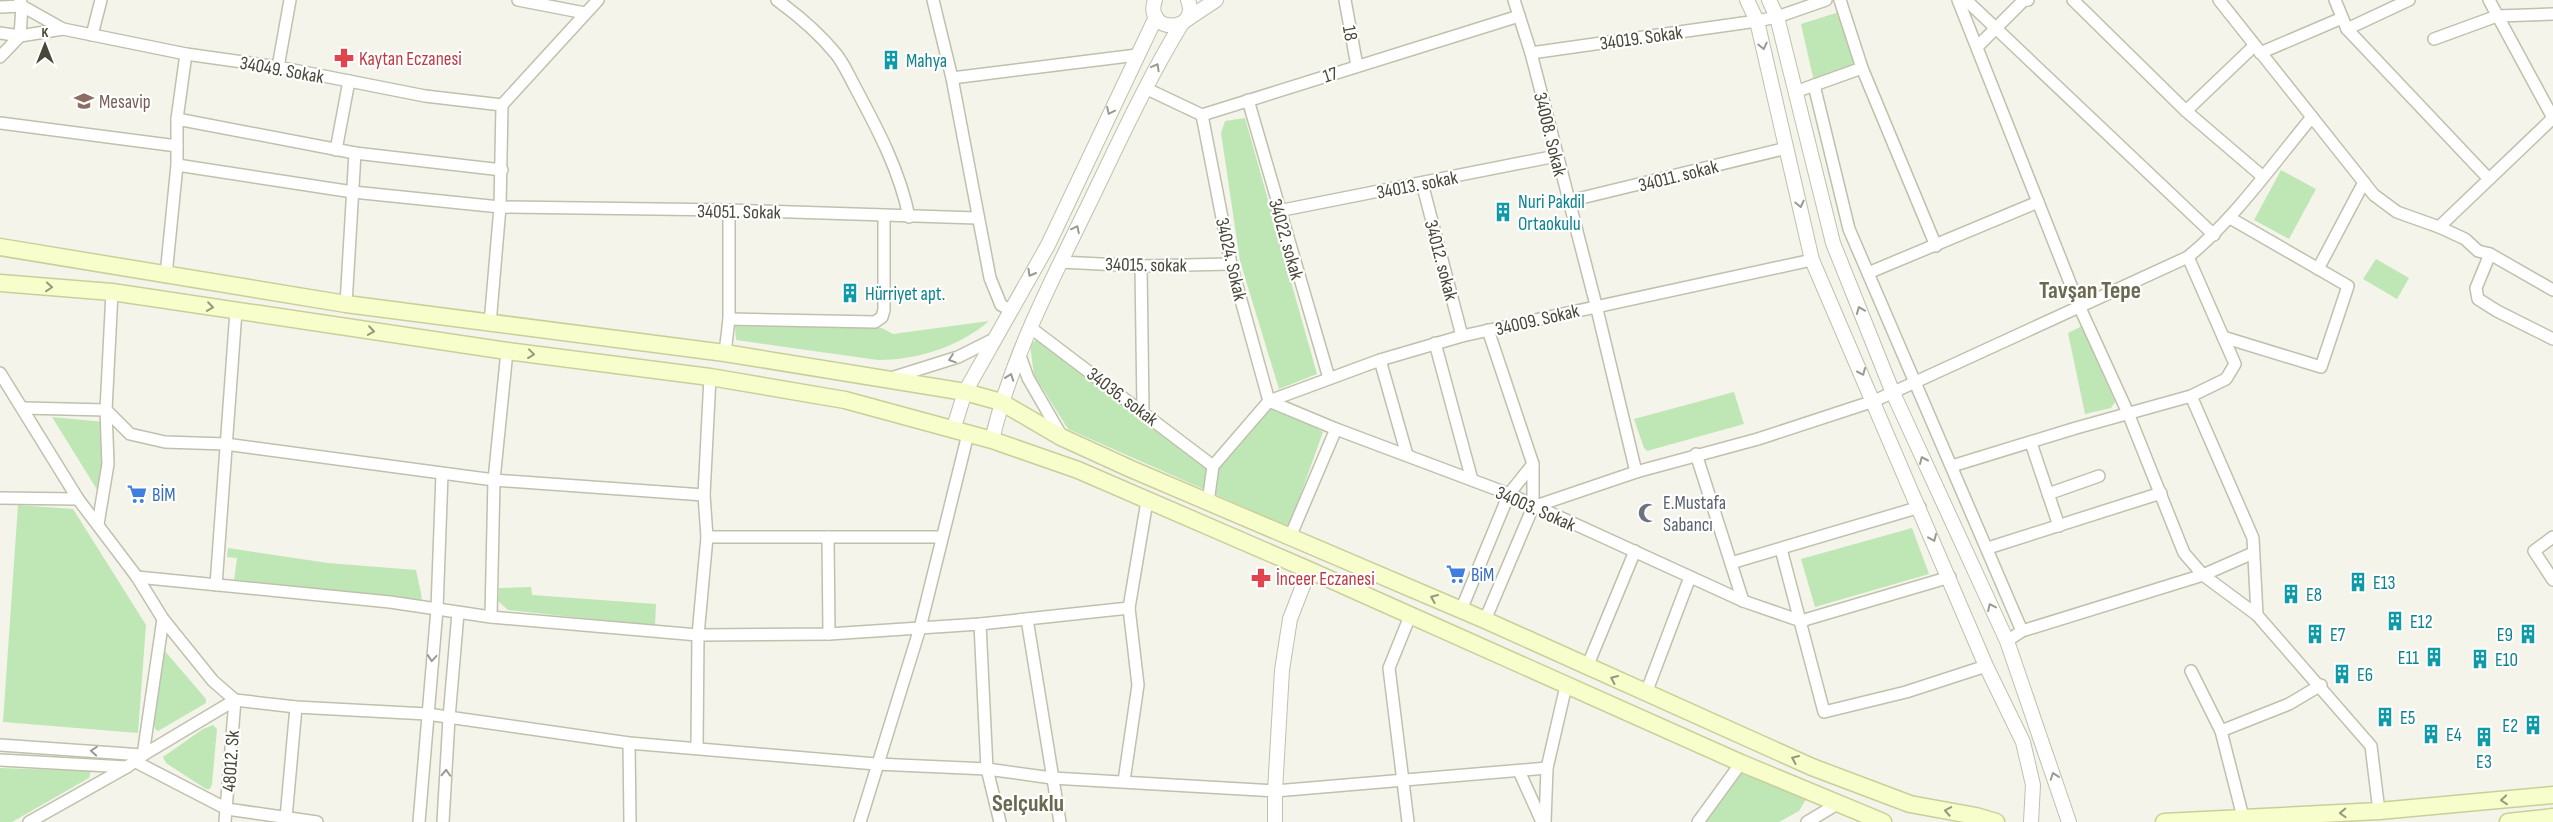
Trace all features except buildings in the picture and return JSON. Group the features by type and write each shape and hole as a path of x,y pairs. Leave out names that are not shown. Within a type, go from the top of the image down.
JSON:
{"main road":[{"path":"0,247 346,304 726,353 965,392 1001,402 1062,437 1208,502 1485,620 1812,767 1910,804 1976,816 1996,822"},
{"path":"0,283 112,292 506,351 710,377 845,400 992,440 1078,470 1309,570 1741,763 1882,822"},
{"path":"2164,822 2379,812 2553,795"},
{"path":"2508,822 2553,818"}],"street":[{"path":"92,35 101,0"},
{"path":"278,67 290,0"},
{"path":"518,0 585,13"},
{"path":"490,324 500,208 502,105 598,0"},
{"path":"777,0 823,38 838,56 871,116 905,194 909,217"},
{"path":"933,0 952,78 990,278 1002,305 1012,311"},
{"path":"992,440 1001,402 1019,353 1060,262 1145,88 1184,22 1190,9 1188,0"},
{"path":"1154,5 1159,21 1170,26 1184,22 1216,0"},
{"name":"18","path":"1345,0 1357,66"},
{"name":"34008. Sokak","path":"1514,0 1531,53 1556,156 1596,305 1636,472"},
{"path":"1747,0 1787,148 1812,260 1920,507 1986,666 2023,742 2033,785 2031,822"},
{"path":"1769,0 1777,17 1833,243 1894,394 2007,640 2070,822"},
{"name":"34019. Sokak","path":"1531,53 1777,17 1826,0"},
{"path":"1840,0 1862,68 1936,246"},
{"path":"1958,0 2080,308 2128,413 2184,553 2203,575 2257,615 2321,685 2371,746 2379,812"},
{"path":"1966,0 2214,235"},
{"path":"1977,47 2023,1 2028,0"},
{"path":"2073,0 2186,111 2262,176"},
{"path":"2219,0 2374,195 2397,212 2439,227 2465,240 2478,251 2490,254 2553,290"},
{"path":"2335,0 2347,29 2488,178"},
{"path":"2347,29 2409,0"},
{"path":"2439,227 2488,178 2553,118 2490,0"},
{"path":"0,56 20,36 21,3"},
{"path":"0,7 21,3 63,30"},
{"path":"860,822 876,764 920,628 942,537 965,392 1048,245 1137,55 1154,5"},
{"path":"2434,39 2497,16 2553,14"},
{"name":"17","path":"1202,115 1518,16"},
{"path":"2186,111 2257,49 2342,18"},
{"path":"0,33 20,36 63,30"},
{"name":"34049. Sokak","path":"63,30 186,54 278,67 425,96 502,105"},
{"path":"166,275 176,165 177,119 186,54"},
{"path":"952,78 1137,55"},
{"path":"1795,92 1862,68"},
{"path":"336,150 349,81"},
{"path":"1814,85 1849,229 1988,548 2022,631"},
{"path":"1145,88 1202,115"},
{"name":"34022. sokak","path":"1248,100 1278,211 1329,378"},
{"name":"34024. Sokak","path":"1202,115 1231,264 1268,401"},
{"path":"1533,506 1696,454 1758,439 1894,394 2188,257 2214,235 2230,218 2262,176 2312,117"},
{"path":"177,119 355,154 502,170"},
{"path":"0,123 177,146"},
{"name":"34011. sokak","path":"1568,201 1787,148"},
{"path":"346,304 355,154"},
{"name":"34013. sokak","path":"1278,211 1556,156"},
{"name":"34051. Sokak","path":"176,165 352,192 500,208 729,210 978,218"},
{"path":"2318,269 2364,182"},
{"name":"34012. sokak","path":"1422,183 1462,336"},
{"path":"1868,273 2038,202"},
{"path":"726,353 729,319 729,210"},
{"path":"729,319 875,322 882,317 884,310 884,216"},
{"path":"2223,338 2321,367 2348,286 2230,218"},
{"path":"2490,254 2476,288 2478,299 2497,312 2553,339"},
{"path":"1952,466 2191,396 2226,379 2235,364 2188,257"},
{"name":"34009. Sokak","path":"1268,401 1380,360 1462,336 1596,305 1812,260"},
{"name":"34015. sokak","path":"1060,262 1141,266 1231,264"},
{"path":"1141,266 1143,411"},
{"path":"98,524 108,464 106,410 112,292"},
{"path":"216,584 236,311"},
{"name":"34036. sokak","path":"1031,328 1143,411 1213,466"},
{"path":"1485,620 1533,506 1533,464 1488,330"},
{"path":"889,379 958,357 996,338"},
{"path":"1434,344 1472,480"},
{"path":"491,617 494,480 506,351"},
{"path":"1019,353 1028,378 1062,437"},
{"path":"1380,360 1407,455"},
{"path":"0,373 78,499 137,577 163,619 213,681 235,700 296,707 427,714 629,744 697,747 876,764 987,769 1052,778 1275,791 1547,768"},
{"path":"697,747 698,635 707,537 704,495 710,377"},
{"path":"2191,396 2253,538 2257,615"},
{"path":"1208,502 1213,466 1268,401"},
{"name":"34003. Sokak","path":"1268,401 1336,430 1509,494 1743,602 1802,621"},
{"path":"22,408 106,410 130,434 165,442 225,444 494,480 704,495"},
{"path":"1290,537 1336,430"},
{"path":"2031,443 2059,526"},
{"path":"1696,454 1743,602"},
{"path":"1461,610 1509,494 1533,464"},
{"path":"419,822 437,609 442,474"},
{"path":"2048,494 2099,476"},
{"path":"1988,548 2161,493"},
{"path":"0,498 78,499"},
{"path":"1124,781 1138,684 1130,608 1147,501"},
{"path":"1731,563 1920,507"},
{"path":"707,537 942,537"},
{"path":"828,537 829,634"},
{"path":"2553,538 2534,551 2553,580"},
{"path":"1781,549 1802,621 1824,712 1906,692 1986,666"},
{"path":"1586,667 1635,552"},
{"path":"2007,640 2022,631 2203,575 2253,553"},
{"path":"1275,822 1282,670 1290,619 1309,570"},
{"path":"137,577 390,602 491,617 698,635 829,634 980,624 1130,608"},
{"path":"1646,693 1690,577"},
{"path":"1802,621 1950,577"},
{"path":"443,822 458,613"},
{"path":"1408,822 1389,668 1410,616"},
{"path":"135,761 163,619"},
{"path":"1027,619 1060,822"},
{"path":"980,624 987,769 1000,822"},
{"path":"2191,671 2221,731 2243,817"},
{"path":"2221,731 2289,704 2321,685"},
{"path":"1543,822 1547,768 1566,686"},
{"path":"29,822 135,761 235,700"},
{"name":"48012. Sk","path":"224,822 227,809 235,700"},
{"path":"286,818 296,707"},
{"path":"629,744 630,822"},
{"path":"0,745 135,761 227,809 317,822"},
{"path":"0,760 135,761"},
{"path":"1698,822 1741,763"},
{"path":"1519,771 1543,822"},
{"path":"1807,822 1839,803"}],"green space":[{"path":"1839,12 1859,67 1814,82 1801,24"},
{"path":"1245,118 1317,374 1279,389 1240,261 1221,133 1225,121"},
{"path":"2281,170 2316,189 2289,239 2254,220"},
{"path":"2376,259 2409,278 2397,299 2363,279"},
{"path":"989,321 964,338 937,350 908,358 878,360 736,340 735,326 882,328 893,334"},
{"path":"2082,326 2115,402 2111,408 2085,414 2068,333"},
{"path":"1037,339 1143,411 1213,466 1269,401 1323,432 1289,527 1068,429 1034,375 1030,345"},
{"path":"1734,392 1744,424 1647,451 1644,448 1634,419"},
{"path":"52,417 104,422 101,496"},
{"path":"18,505 73,509 146,625 138,733 3,722"},
{"path":"1912,528 1929,574 1815,607 1801,559"},
{"path":"228,548 328,563 416,570 422,598 419,602 234,581 237,558 227,557"},
{"path":"531,587 532,595 656,604 655,626 508,610 498,601 499,588"},
{"path":"164,650 206,699 206,703 158,731 155,729 154,724"},
{"path":"213,725 217,729 212,784 210,789 206,789 166,763 163,757 203,729"},
{"path":"0,768 91,771 89,778 12,822 0,822"},
{"path":"1740,770 1808,796 1799,811 1779,822 1705,822"}],"place":[{"name":"Kaytan Eczanesi","path":"344,58"},
{"name":"Mahya","path":"891,60"},
{"name":"Mesavip","path":"84,101"},
{"name":"Nuri Pakdil Ortaokulu","path":"1503,212"},
{"name":"Hürriyet apt.","path":"850,293"},
{"name":"BİM","path":"137,494"},
{"name":"E.Mustafa Sabancı","path":"1648,513"},
{"name":"BiM","path":"1456,574"},
{"name":"İnceer Eczanesi","path":"1261,578"},
{"name":"E13","path":"2358,582"},
{"name":"E8","path":"2291,594"},
{"name":"E12","path":"2395,621"},
{"name":"E7","path":"2315,634"},
{"name":"E9","path":"2528,634"},
{"name":"E11","path":"2434,657"},
{"name":"E10","path":"2480,659"},
{"name":"E6","path":"2342,674"},
{"name":"E5","path":"2385,717"},
{"name":"E2","path":"2533,725"},
{"name":"E4","path":"2431,734"},
{"name":"E3","path":"2484,737"}],"district":[{"name":"Tavşan Tepe","path":"2090,290"},
{"name":"Selçuklu","path":"1028,803"}]}
